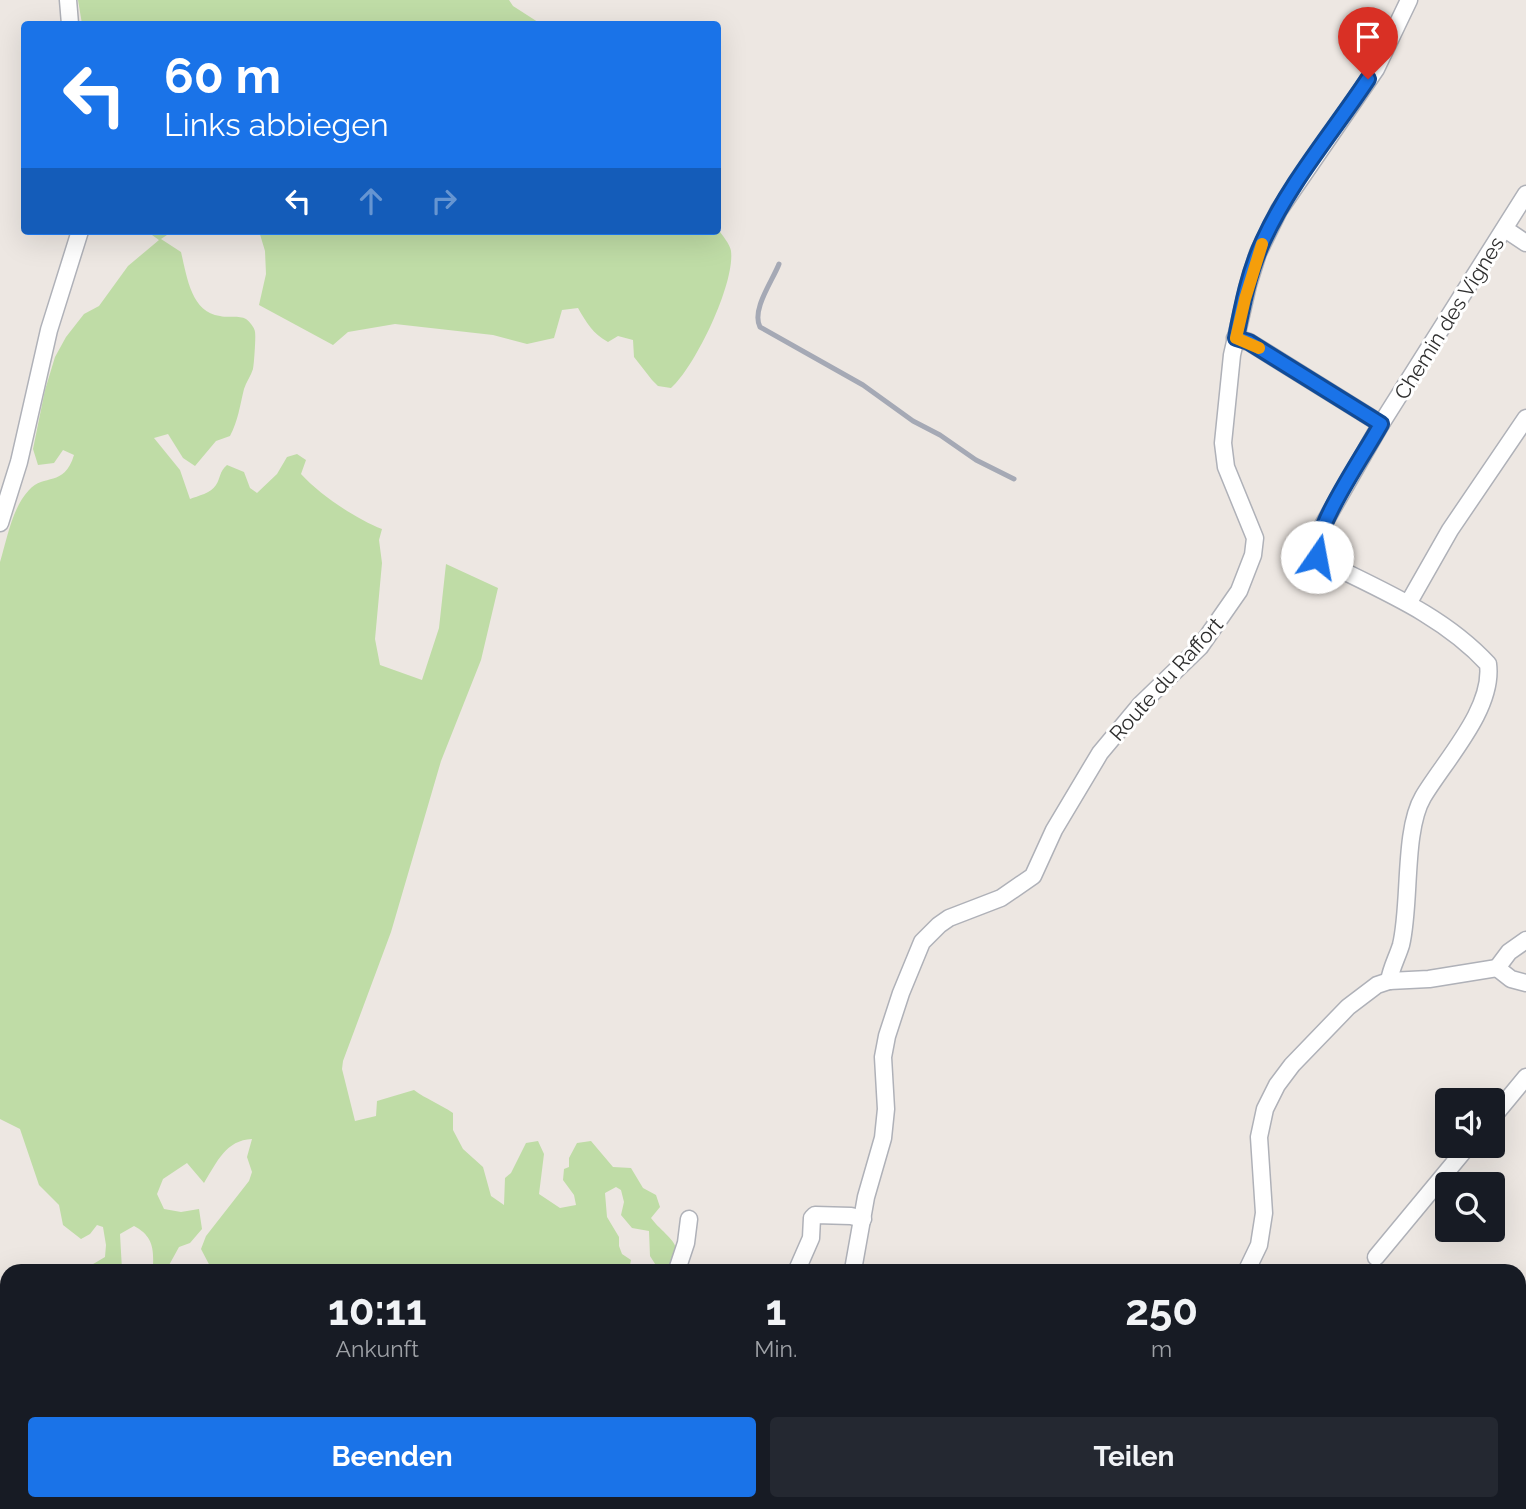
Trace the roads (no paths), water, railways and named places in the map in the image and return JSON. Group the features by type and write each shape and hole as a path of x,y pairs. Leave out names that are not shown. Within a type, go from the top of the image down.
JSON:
{"street":[{"path":"68,0 70,21"},
{"name":"Route du Raffort","path":"863,1219 866,1197 883,1138 886,1109 883,1057 887,1036 916,955 928,935 949,918 1001,898 1036,873 1054,830 1095,761 1140,705 1200,647 1235,598 1253,555 1255,538 1223,454 1226,406 1236,338 1256,259 1273,221 1293,187 1376,69 1409,0"},
{"name":"Chemin des Vignes","path":"1390,981 1390,971 1401,946 1415,817 1426,793 1474,719 1485,696 1488,664 1477,652 1409,602 1321,560 1316,554 1323,525 1381,424 1526,194"},
{"path":"1504,229 1526,243"},
{"path":"0,523 19,461 49,330 78,235"},
{"path":"1236,338 1249,342 1381,424"},
{"path":"1409,602 1450,530 1526,418"},
{"path":"0,485 18,429 21,422 27,420"},
{"path":"1250,1264 1263,1233 1265,1198 1259,1137 1265,1109 1277,1085 1292,1065 1348,1007 1377,985 1390,981 1429,979 1497,968 1509,952 1526,940"},
{"path":"1497,968 1511,979 1526,983"},
{"path":"1505,1102 1526,1077"},
{"path":"1376,1257 1458,1158"},
{"path":"800,1264 809,1245 812,1218 815,1215 863,1219 854,1264"},
{"path":"679,1264 686,1243 689,1219"}],"railway":[{"path":"779,264 760,304 760,327 863,385 913,421 940,435 976,460 1014,479"}]}
